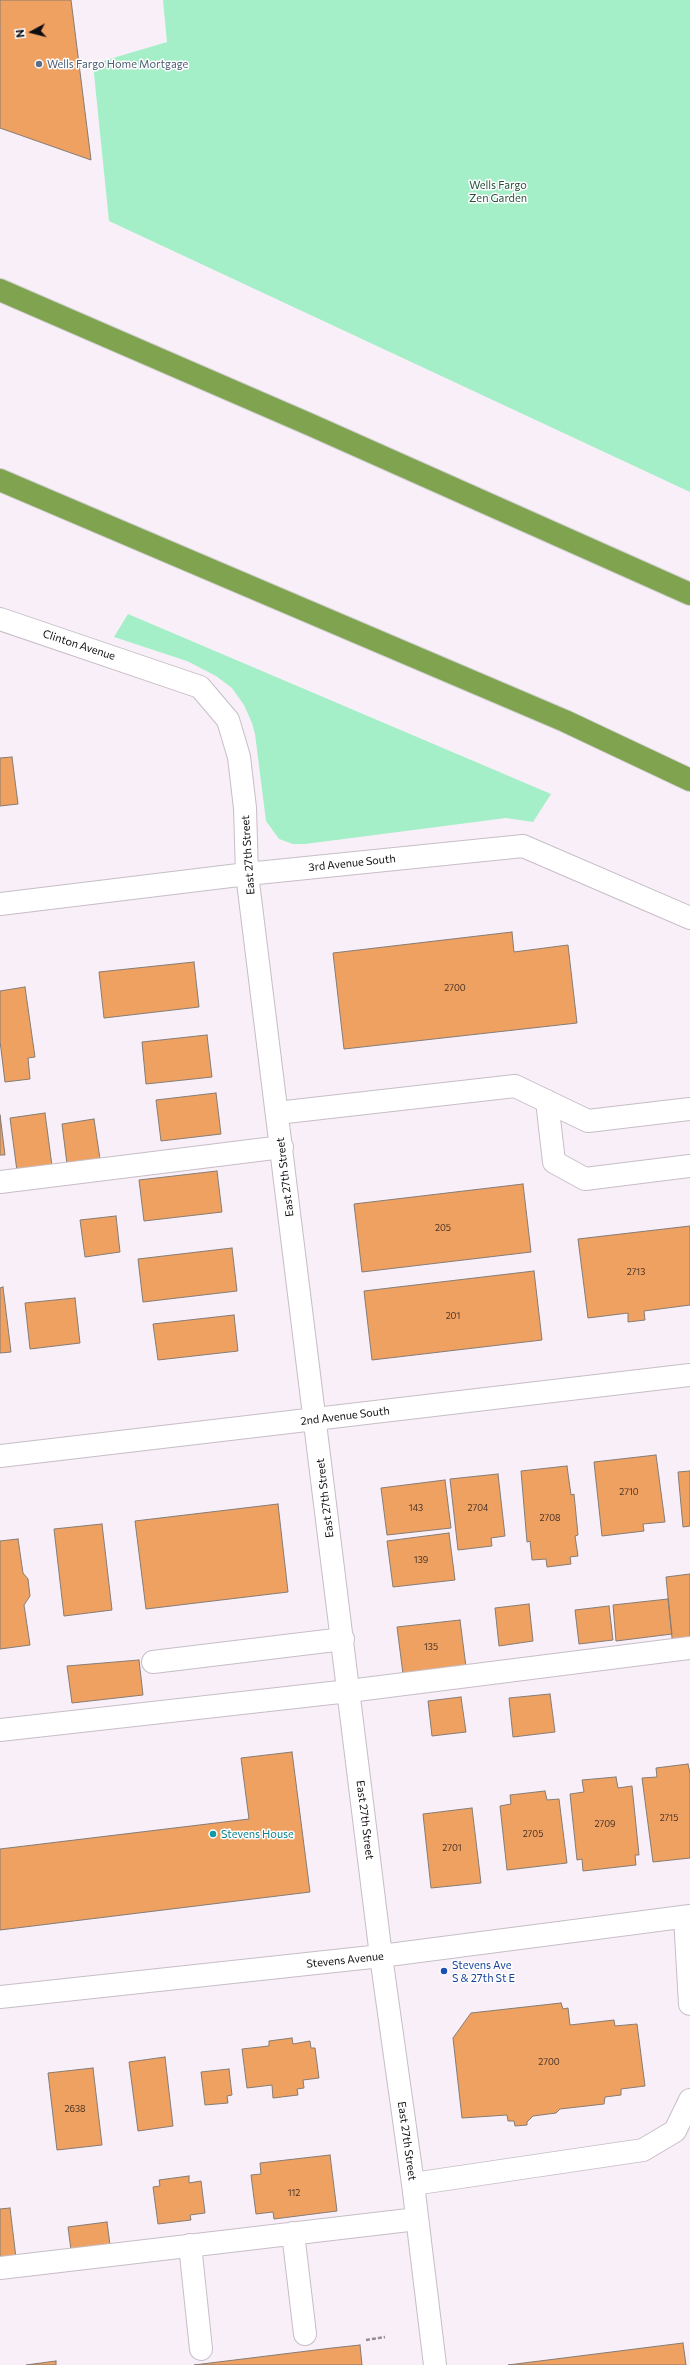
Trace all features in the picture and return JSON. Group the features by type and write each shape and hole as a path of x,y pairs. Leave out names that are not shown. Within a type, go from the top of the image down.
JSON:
{"highway":[{"path":"0,290 311,425 690,594"},
{"path":"0,480 564,721 690,780"}],"street":[{"name":"Clinton Avenue","path":"0,619 157,671"},
{"name":"East 27th Street","path":"157,671 200,687 228,720 239,757 245,808 247,874 382,1956 413,2184 434,2365"},
{"name":"3rd Avenue South","path":"0,904 247,874 523,846 690,918"},
{"path":"277,1113 514,1086 588,1121 690,1109"},
{"path":"546,1101 554,1162 584,1179 690,1166"},
{"path":"0,1182 282,1147"},
{"name":"2nd Avenue South","path":"0,1456 316,1420 690,1374"},
{"path":"153,1662 343,1639"},
{"path":"0,1730 349,1691 690,1648"},
{"path":"687,1917 690,2004"},
{"name":"Stevens Avenue","path":"0,1997 382,1956 687,1917"},
{"path":"413,2184 643,2150 675,2131 690,2100"},
{"path":"0,2268 417,2219"},
{"path":"293,2233 305,2334"},
{"path":"190,2245 201,2349"}],"path":[{"path":"366,2340 385,2337"}],"green space":[{"name":"Wells Fargo Zen Garden","path":"163,0 690,0 690,492 109,221 93,64 167,42"},
{"path":"128,614 551,794 533,822 506,818 305,844 293,844 279,839 266,821 255,734 244,705 232,688 216,676 187,661 114,637"}],"building":[{"name":"Wells Fargo Home Mortgage","path":"0,0 71,0 91,160 0,128"},
{"path":"12,757 18,804 0,806 0,758"},
{"path":"512,932 514,952 568,945 577,1023 344,1049 333,953"},
{"path":"194,962 199,1007 104,1018 99,972"},
{"path":"25,987 35,1057 28,1058 30,1079 5,1082 0,1041 0,991"},
{"path":"207,1035 212,1077 146,1084 142,1042"},
{"path":"216,1093 221,1134 161,1141 156,1100"},
{"path":"45,1113 52,1166 17,1171 10,1118"},
{"path":"0,1115 5,1155 0,1155"},
{"path":"94,1119 100,1159 67,1164 62,1124"},
{"path":"217,1171 222,1212 144,1221 139,1180"},
{"path":"523,1184 531,1252 362,1272 354,1204"},
{"path":"116,1216 120,1252 85,1257 80,1220"},
{"path":"690,1226 690,1305 644,1311 645,1320 628,1322 628,1313 588,1318 578,1239"},
{"path":"232,1248 237,1291 143,1302 138,1259"},
{"path":"534,1271 542,1340 372,1360 364,1291"},
{"path":"3,1287 11,1352 0,1353 0,1288"},
{"path":"75,1298 80,1343 30,1349 25,1303"},
{"path":"234,1315 238,1351 158,1360 153,1324"},
{"path":"656,1455 665,1522 643,1524 644,1531 602,1536 594,1462"},
{"path":"567,1466 571,1495 574,1494 578,1535 575,1536 578,1556 570,1557 571,1564 547,1567 546,1559 532,1560 530,1541 527,1542 521,1471"},
{"path":"690,1471 690,1526 683,1527 678,1472"},
{"path":"498,1474 505,1536 491,1538 492,1546 458,1550 450,1479"},
{"path":"445,1480 451,1528 387,1535 381,1488"},
{"path":"278,1504 288,1592 146,1609 135,1521"},
{"path":"102,1524 112,1610 64,1616 54,1529"},
{"path":"449,1533 455,1580 393,1587 387,1541"},
{"path":"18,1539 23,1573 28,1579 30,1596 24,1605 30,1645 0,1649 0,1541"},
{"path":"690,1574 690,1646 673,1648 666,1577"},
{"path":"668,1599 672,1634 616,1641 613,1605"},
{"path":"529,1604 533,1641 499,1646 495,1608"},
{"path":"609,1606 613,1640 579,1644 575,1610"},
{"path":"460,1620 466,1667 403,1674 397,1627"},
{"path":"139,1660 143,1695 72,1703 67,1666"},
{"path":"550,1694 555,1732 513,1737 509,1698"},
{"path":"461,1697 466,1732 432,1736 428,1701"},
{"name":"Stevens House","path":"292,1752 310,1892 0,1930 0,1849 249,1819 241,1758"},
{"path":"688,1764 690,1773 690,1858 653,1862 642,1778 657,1777 656,1768"},
{"path":"616,1777 618,1788 632,1786 639,1855 635,1855 636,1865 583,1871 582,1859 577,1860 570,1794 584,1792 582,1780"},
{"path":"545,1791 547,1800 559,1799 567,1863 507,1870 500,1806 511,1804 510,1795"},
{"path":"472,1808 481,1883 431,1888 423,1814"},
{"path":"561,2003 563,2009 568,2008 570,2025 614,2020 615,2026 637,2024 645,2086 621,2089 621,2095 605,2097 604,2104 560,2109 556,2113 533,2116 527,2122 527,2125 515,2126 514,2121 508,2121 507,2115 462,2118 453,2038 471,2013"},
{"path":"292,2038 293,2044 310,2041 311,2048 315,2048 319,2078 303,2080 304,2088 297,2089 298,2095 273,2098 272,2085 247,2088 242,2049 269,2046 269,2041"},
{"path":"165,2057 173,2126 138,2131 129,2062"},
{"path":"93,2068 102,2145 57,2150 48,2073"},
{"path":"229,2069 232,2095 227,2096 228,2103 205,2105 201,2072"},
{"path":"330,2155 337,2211 274,2219 273,2212 256,2214 251,2175 261,2174 260,2163"},
{"path":"189,2176 189,2183 201,2181 205,2213 190,2215 191,2220 158,2224 153,2187 160,2186 159,2180"},
{"path":"10,2208 16,2258 0,2260 0,2209"},
{"path":"107,2222 110,2245 71,2250 68,2227"},
{"path":"683,2343 686,2365 508,2365"},
{"path":"360,2345 362,2365 194,2365 332,2348"},
{"path":"56,2361 56,2365 26,2365"}],"place":[{"name":"Wells Fargo Home Mortgage","path":"39,64"},
{"name":"Stevens House","path":"213,1834"},
{"name":"Stevens Ave S & 27th St E","path":"444,1971"}]}
